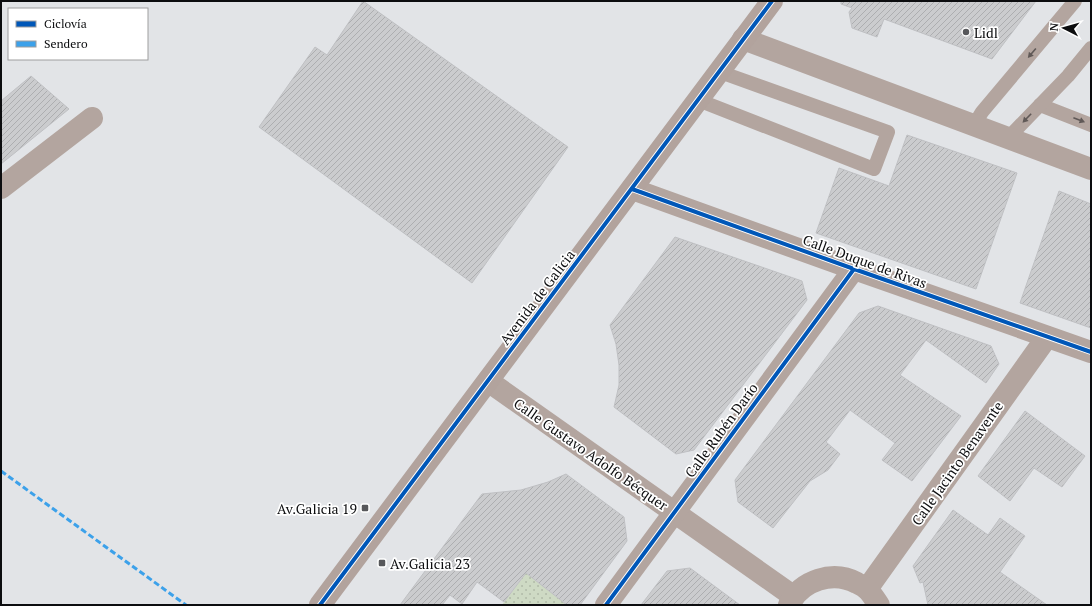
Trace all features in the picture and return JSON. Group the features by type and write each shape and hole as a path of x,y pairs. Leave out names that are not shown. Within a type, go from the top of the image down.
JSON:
{"main road":[{"name":"Avenida de Galicia","path":"320,605 772,1"}],"street":[{"path":"743,39 1091,169"},
{"path":"1,188 92,118"},
{"name":"Calle Duque de Rivas","path":"632,188 854,269 1091,352"},
{"name":"Calle Rubén Darío","path":"606,605 854,269"},
{"name":"Calle Jacinto Benavente","path":"873,597 1047,337"},
{"name":"Calle Gustavo Adolfo Bécquer","path":"488,381 674,512 791,601"},
{"path":"791,601 811,582 831,576 850,579 873,597"}],"lane":[{"path":"974,125 982,112 1075,1"},
{"path":"1008,138 1068,76 1091,48"},
{"path":"698,100 874,169 888,132 720,72"},
{"path":"1040,105 1091,125"}],"green space":[{"path":"526,573 567,605 502,605"}],"building":[{"path":"363,1 568,147 472,283 259,127 315,47 327,55"},
{"name":"Lidl","path":"841,1 1036,1 992,59 884,19 877,37 852,28 849,12 852,8 841,4"},
{"path":"31,76 69,109 1,164 1,101"},
{"path":"907,135 1017,173 976,289 816,233 839,168 889,186"},
{"path":"1059,191 1091,204 1091,328 1020,303"},
{"path":"675,237 802,281 807,300 694,450 676,454 614,407 619,385 619,365 616,344 610,325"},
{"path":"878,306 991,346 999,364 986,383 926,340 900,375 961,416 912,481 882,460 895,443 850,410 826,442 840,454 828,470 810,481 773,528 738,502 735,480 859,313"},
{"path":"1025,411 1085,456 1062,487 1034,468 1010,501 978,476"},
{"path":"566,474 624,517 627,541 580,605 567,605 526,573 504,602 477,582 462,604 450,595 442,605 400,605 482,494 521,490 548,482"},
{"path":"953,510 988,535 1000,518 1025,536 1000,572 1047,605 928,605 923,582 920,583 913,566"},
{"path":"690,568 740,605 641,605 667,571"}],"marked path":[{"path":"1,471 186,605"}],"cycle path":[{"path":"320,605 772,1"},
{"path":"632,189 1091,352"},
{"path":"606,605 854,269"}],"place":[{"name":"Lidl","path":"966,32"},
{"name":"Av.Galicia 19","path":"365,508"},
{"name":"Av.Galicia 23","path":"382,563"}]}
